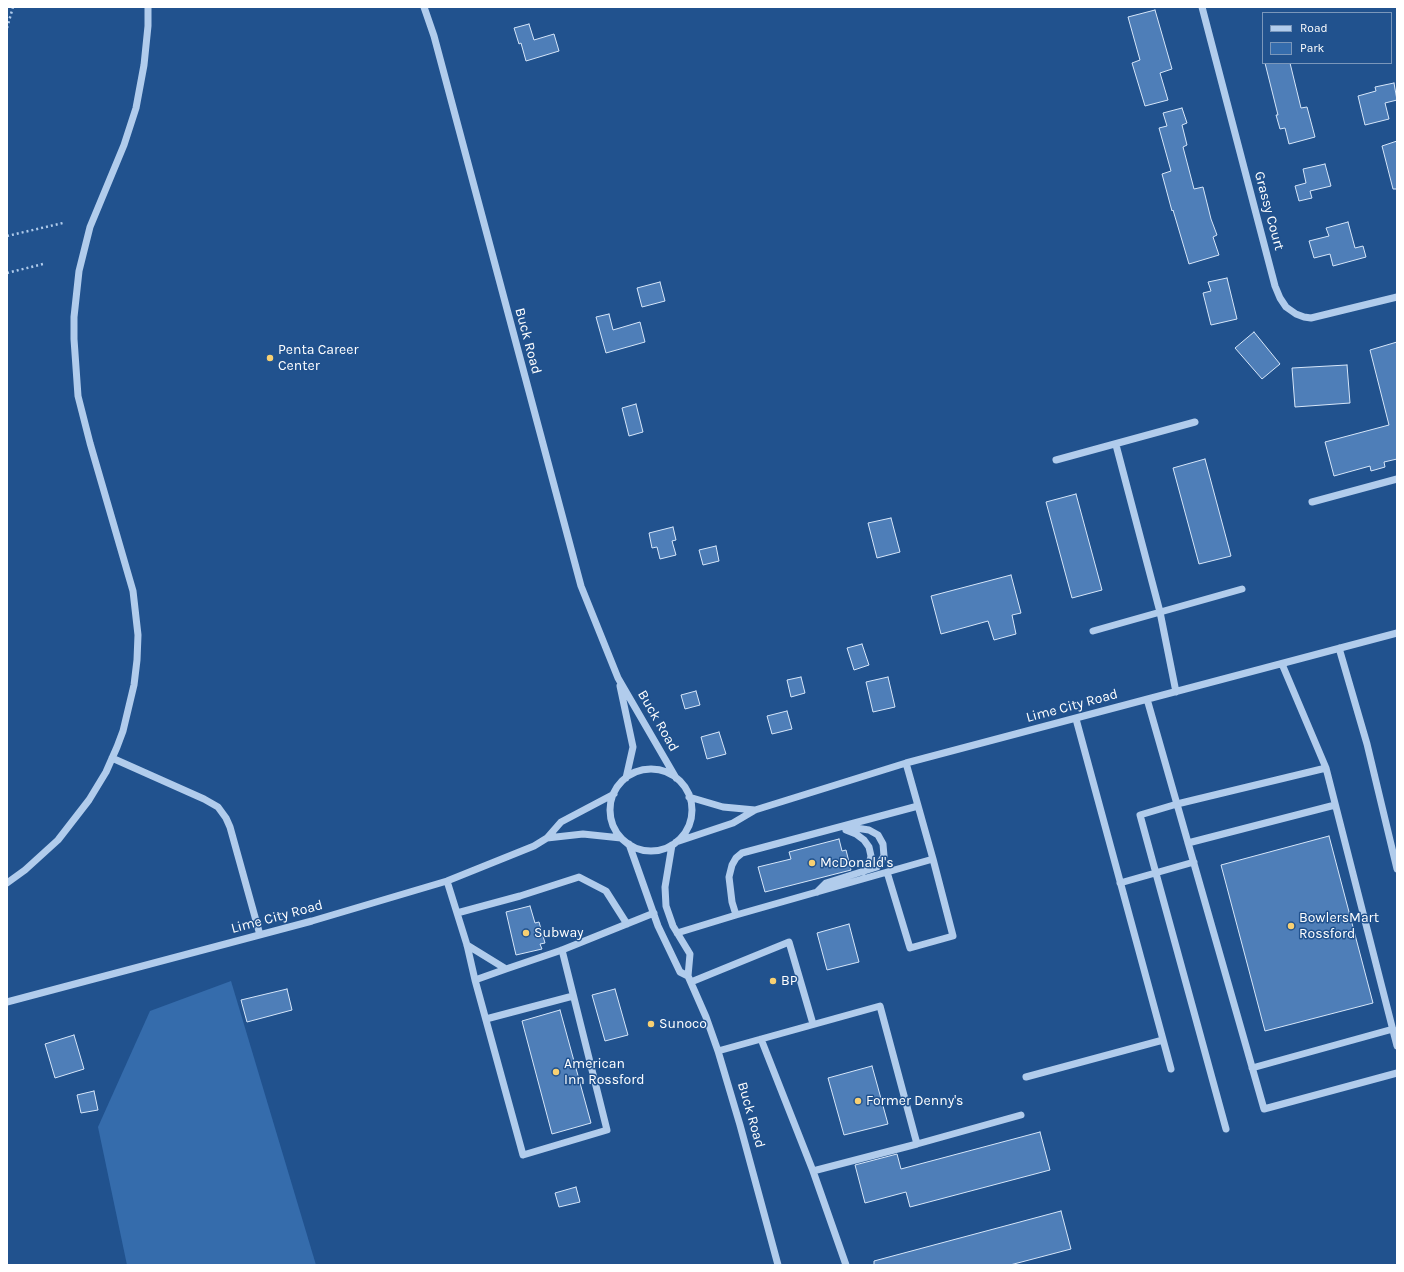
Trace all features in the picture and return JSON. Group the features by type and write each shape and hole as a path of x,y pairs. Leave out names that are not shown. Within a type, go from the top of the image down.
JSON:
{"street":[{"path":"7,883 25,870 58,840 89,800 106,772 123,731 134,685 138,635 136,609 130,575 90,443 78,396 74,317 79,271 90,227 124,144 136,108 144,65 148,26 148,7"},
{"name":"Buck Road","path":"424,7 434,36 581,586 618,678 633,747 626,778"},
{"name":"Grassy Court","path":"1202,7 1275,286 1286,307 1296,314 1311,318 1397,297"},
{"path":"1056,460 1116,445 1195,422"},
{"path":"1116,445 1160,612 1176,692"},
{"path":"1312,502 1397,479"},
{"path":"1093,631 1242,589"},
{"name":"Lime City Road","path":"674,844 733,823 756,810 906,763 1397,633"},
{"path":"1339,648 1367,744 1397,869"},
{"path":"1282,664 1326,768 1397,1046"},
{"name":"Buck Road","path":"618,678 676,778"},
{"path":"1148,700 1264,1109 1397,1073"},
{"path":"1076,719 1171,1069"},
{"path":"112,758 204,799 218,807 226,818 230,827 260,935"},
{"path":"887,872 910,948 953,936 934,859 906,763"},
{"path":"1226,1129 1140,815 1177,804 1326,768"},
{"path":"650,769 668,773 676,778 683,785 691,802 689,825 683,835 674,844 664,849 652,851 641,850 621,838 613,824 610,812 612,799 617,787 626,778 637,771 650,769"},
{"name":"Lime City Road","path":"547,838 561,822 614,794"},
{"name":"Lime City Road","path":"689,797 723,808 756,810"},
{"path":"1188,843 1335,805"},
{"path":"736,915 732,902 729,877 732,865 736,858 742,854 918,806"},
{"path":"753,850 765,852 856,828 869,830 878,835 883,844 884,856 877,867 826,883 817,892"},
{"path":"846,830 856,834 864,840 869,847 871,856 869,865 863,872"},
{"name":"Lime City Road","path":"7,1002 312,921 448,881 527,848 547,838 583,834 621,838"},
{"name":"Buck Road","path":"629,844 658,926 680,972 690,979"},
{"name":"Buck Road","path":"674,844 665,888 666,906 673,926 690,954 690,979 718,1051 740,1125 778,1265"},
{"path":"677,933 934,859"},
{"path":"1120,883 1194,862"},
{"path":"457,913 520,896 579,877 606,891 628,924"},
{"path":"448,881 467,945 475,980 523,1155 607,1130 562,950"},
{"path":"475,980 562,950 654,913"},
{"path":"690,979 789,942 813,1024"},
{"path":"467,945 506,969"},
{"path":"486,1020 573,996"},
{"path":"718,1051 880,1006 917,1144"},
{"path":"1252,1068 1393,1029"},
{"path":"761,1038 813,1171 846,1265"},
{"path":"1026,1077 1163,1040"},
{"path":"813,1171 1021,1115"}],"path":[{"path":"7,28 13,7"},
{"path":"7,236 63,223"},
{"path":"7,273 43,264"}],"green space":[{"path":"231,981 316,1265 127,1265 98,1127 150,1011"}],"building":[{"path":"1155,10 1172,69 1160,73 1168,100 1145,106 1132,63 1140,60 1128,17"},
{"path":"529,24 534,40 554,34 559,51 526,61 521,43 519,44 514,28"},
{"path":"1265,64 1290,64 1301,108 1307,107 1315,137 1289,144 1285,128 1280,129 1276,115 1278,115"},
{"path":"1394,83 1397,100 1385,103 1389,119 1365,125 1358,96 1376,91 1375,87"},
{"path":"1182,108 1187,123 1182,125 1187,145 1183,147 1194,189 1203,187 1211,219 1217,235 1213,237 1219,255 1189,264 1162,174 1171,171 1159,128 1167,126 1163,113"},
{"path":"1397,141 1397,189 1393,189 1382,146"},
{"path":"1325,164 1331,186 1310,191 1312,198 1299,201 1295,186 1306,183 1303,169"},
{"path":"1348,222 1355,248 1363,246 1366,257 1333,266 1330,254 1314,258 1309,241 1329,236 1326,228"},
{"path":"1227,278 1237,319 1211,325 1203,293 1211,291 1208,282"},
{"path":"660,282 665,301 642,307 637,288"},
{"path":"609,314 613,330 640,322 645,342 606,353 596,317"},
{"path":"1254,332 1280,364 1262,379 1235,348"},
{"path":"1397,342 1397,459 1384,462 1385,467 1371,471 1370,466 1334,476 1325,442 1389,425 1370,350"},
{"path":"1347,365 1350,403 1295,407 1292,368"},
{"path":"636,404 643,432 629,436 622,408"},
{"path":"1205,459 1231,556 1199,564 1173,468"},
{"path":"1076,494 1102,590 1072,598 1046,502"},
{"path":"891,518 900,552 877,558 868,523"},
{"path":"673,527 676,540 672,541 676,555 660,559 657,547 652,548 649,533"},
{"path":"716,546 719,561 703,565 699,550"},
{"path":"1011,575 1021,613 1012,615 1016,634 994,640 988,621 941,634 931,596"},
{"path":"862,644 869,665 854,670 847,648"},
{"path":"801,677 805,693 791,697 787,680"},
{"path":"888,677 895,707 873,712 866,682"},
{"path":"696,691 700,705 685,709 681,695"},
{"path":"787,711 792,729 772,734 767,716"},
{"path":"719,732 726,754 707,759 701,737"},
{"path":"1329,836 1373,1003 1265,1031 1221,865"},
{"name":"McDonald's","path":"839,839 842,851 846,850 851,870 765,892 758,867 791,859 789,852"},
{"name":"Subway","path":"530,906 535,923 539,922 545,943 540,944 542,949 516,955 506,912"},
{"path":"849,924 859,962 827,970 817,933"},
{"path":"287,989 292,1010 247,1022 241,1000"},
{"path":"615,989 628,1035 605,1041 592,995"},
{"name":"American Inn Rossford","path":"560,1010 591,1123 552,1134 522,1021"},
{"path":"74,1035 84,1069 55,1078 45,1044"},
{"name":"Former Denny's","path":"872,1066 888,1124 844,1135 828,1078"},
{"path":"94,1091 98,1110 81,1113 77,1095"},
{"path":"1040,1132 1050,1170 910,1207 906,1192 865,1203 855,1165 897,1154 901,1169"},
{"path":"576,1187 580,1202 559,1207 555,1193"},
{"path":"1061,1211 1071,1249 1010,1265 874,1265 874,1261"}],"place":[{"name":"Penta Career Center","path":"270,358"},
{"name":"McDonald's","path":"812,863"},
{"name":"BowlersMart Rossford","path":"1291,926"},
{"name":"Subway","path":"526,933"},
{"name":"BP","path":"773,981"},
{"name":"Sunoco","path":"651,1024"},
{"name":"American Inn Rossford","path":"556,1072"},
{"name":"Former Denny's","path":"858,1101"}]}
